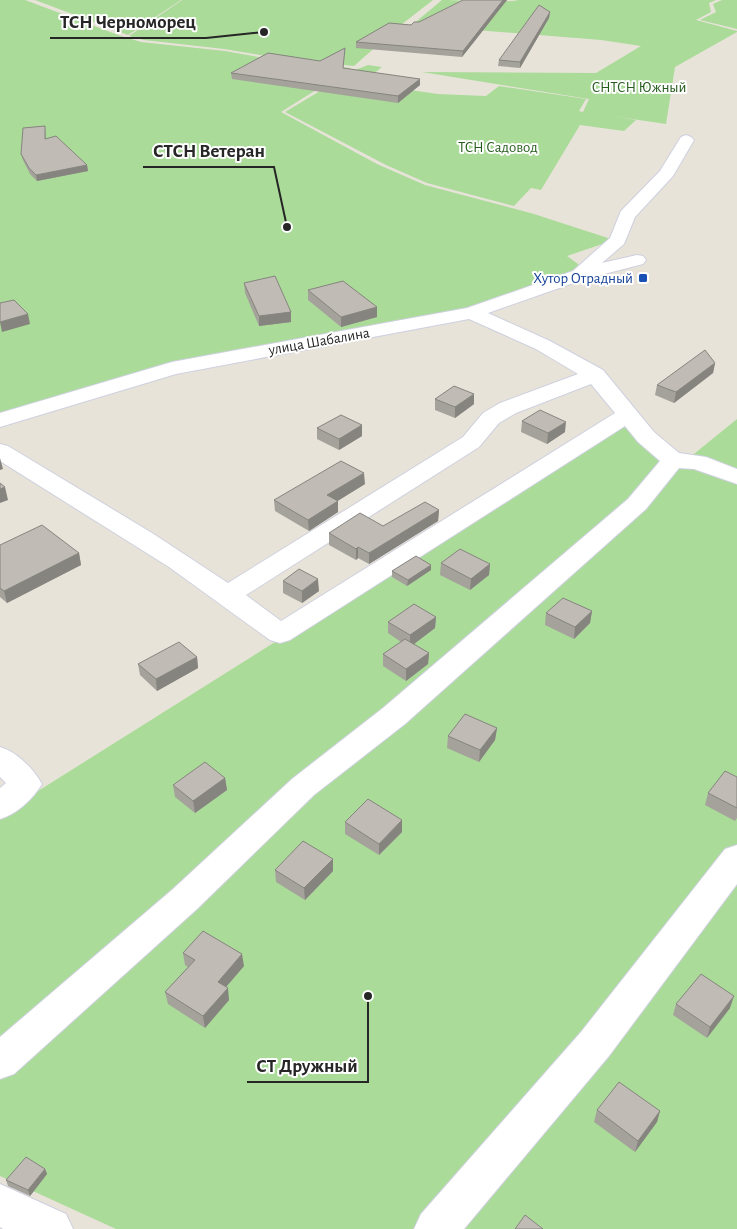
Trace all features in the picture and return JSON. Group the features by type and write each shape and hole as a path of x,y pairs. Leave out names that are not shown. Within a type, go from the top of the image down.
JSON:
{"street":[{"path":"578,275 618,240 626,215 667,173 686,140"},
{"name":"улица Шабалина","path":"0,420 172,368 470,313 578,275 637,260"},
{"path":"470,313 543,344 595,375 646,437 686,461 737,477"},
{"path":"229,594 470,442 491,418 508,408 595,375"},
{"path":"0,451 88,504 229,594 280,634 628,415"},
{"path":"0,1061 185,899 303,786 394,716 686,461"},
{"path":"0,758 26,784 0,807"},
{"path":"436,1229 595,1044 737,858"},
{"path":"0,1205 52,1229"}],"green space":[{"path":"0,0 25,0 141,42 225,51 281,61 351,68 281,112 377,164 425,185 534,214 614,240 567,256 578,264 578,277 518,299 178,369 0,419"},
{"path":"35,0 181,0 128,35"},
{"path":"182,0 433,0 397,28 354,66 284,59 224,49 144,40 129,36"},
{"path":"442,0 716,0 709,3 711,12 696,20 737,32 675,67 666,124 612,116 636,120 624,131 580,125 541,190 531,188 514,206 427,183 386,165 285,112 355,70 368,65 382,67 362,83 438,94 486,96 499,86 586,99 579,111 583,112 589,99 422,72 596,73 641,46 601,40 412,25"},
{"path":"722,0 737,0 737,29 700,20 716,12 713,4"},
{"path":"737,419 737,476 689,458"},
{"path":"626,421 681,464 737,484 737,1229 116,1229 0,1176 0,815"}],"building":[{"path":"463,0 503,0 463,51 356,42 389,23 411,25"},
{"path":"539,5 550,12 520,62 499,60"},
{"path":"345,48 343,68 420,79 398,96 231,73 268,53 320,61"},
{"path":"45,126 45,139 56,136 87,165 36,175 29,168 21,154 23,128"},
{"path":"275,276 291,312 259,316 244,283"},
{"path":"343,281 377,307 341,317 308,290"},
{"path":"14,300 28,314 0,322 0,303"},
{"path":"705,350 715,363 676,392 657,385"},
{"path":"454,386 474,394 455,407 435,399"},
{"path":"540,410 566,422 548,433 522,421"},
{"path":"341,415 362,425 339,439 317,428"},
{"path":"341,461 364,473 327,495 338,501 308,520 274,500"},
{"path":"425,502 439,510 369,553 358,547 356,549 329,533 360,513 383,526"},
{"path":"42,525 79,553 4,591 0,588 0,545"},
{"path":"460,549 490,564 471,579 441,563"},
{"path":"416,556 431,565 408,580 392,571"},
{"path":"299,569 318,579 302,591 283,581"},
{"path":"563,598 592,611 575,627 546,613"},
{"path":"414,604 436,617 410,635 388,622"},
{"path":"405,639 429,653 406,669 383,654"},
{"path":"179,642 197,657 156,679 138,664"},
{"path":"465,714 497,728 480,750 448,736"},
{"path":"205,762 225,778 193,801 173,785"},
{"path":"725,771 737,777 737,808 708,793"},
{"path":"368,799 402,820 379,844 345,822"},
{"path":"303,841 333,859 304,888 275,870"},
{"path":"203,931 242,954 218,982 228,988 203,1016 165,992 195,960 183,953"},
{"path":"701,974 734,996 710,1027 676,1004"},
{"path":"619,1082 660,1111 638,1141 597,1110"},
{"path":"26,1157 45,1169 28,1190 6,1180"},
{"path":"525,1215 543,1229 515,1229"}],"place":[{"name":"ТСН Черноморец","path":"264,32"},
{"name":"СТСН Ветеран","path":"287,227"},
{"name":"Хутор Отрадный","path":"643,278"},
{"name":"СТ Дружный","path":"368,996"}],"park label":[{"name":"СНТСН Южный","path":"639,87"},
{"name":"ТСН Садовод","path":"498,147"}]}
